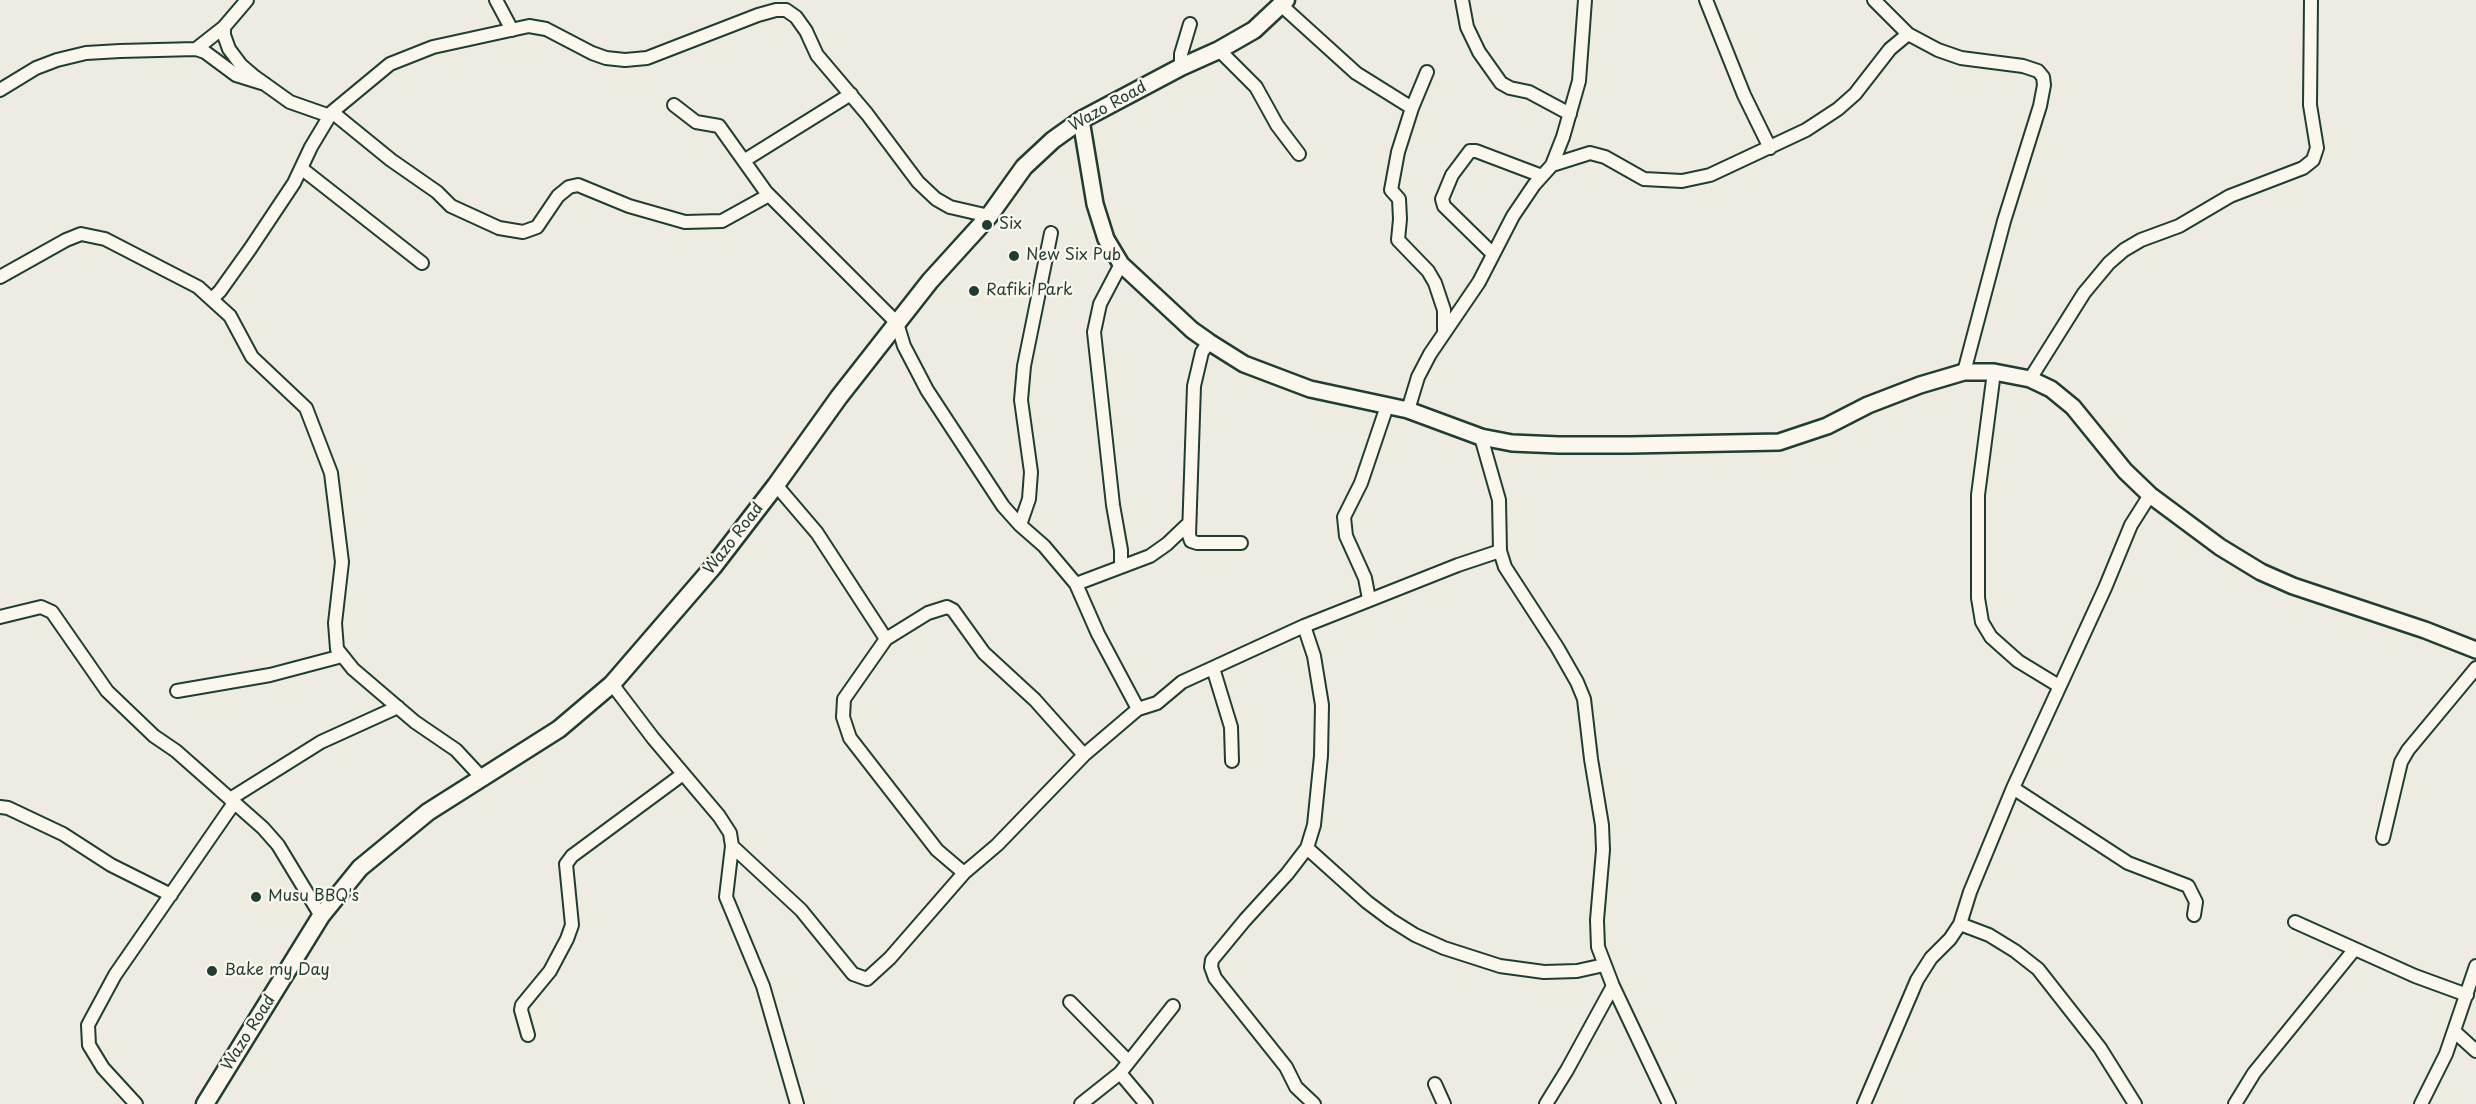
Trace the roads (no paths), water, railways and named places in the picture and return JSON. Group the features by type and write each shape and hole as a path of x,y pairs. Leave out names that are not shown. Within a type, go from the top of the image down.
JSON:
{"main road":[{"name":"Wazo Road","path":"205,1104 321,916 360,868 429,812 559,729 612,684 713,567 839,397 930,281 989,216 1024,167 1053,140 1081,120 1254,30 1284,2"}],"street":[{"path":"196,49 224,27 247,0"},
{"path":"496,0 512,30"},
{"path":"1462,0 1467,27 1475,44 1501,83 1539,97 1570,114"},
{"path":"1408,410 1418,376 1444,330 1479,282 1513,216 1552,165 1579,81 1585,0"},
{"path":"1706,0 1744,95 1770,148"},
{"path":"1874,0 1908,34 1938,50 1961,58 2023,66 2038,70 2043,76 2044,84 2004,221 1964,372"},
{"path":"2030,379 2084,293 2109,263 2124,250 2141,240 2179,226 2230,196 2303,168 2313,160 2317,148 2310,105 2311,0"},
{"path":"1284,2 1356,73 1412,108"},
{"path":"212,299 250,249 294,183 331,114 390,64 433,47 529,26 546,29 606,58 625,60 648,58 772,5 786,10 806,31 817,55 851,94 918,182 936,199 950,207 989,216"},
{"path":"1181,67 1181,54 1190,24"},
{"path":"224,27 229,49 241,64 265,84 290,102 331,114 437,192 451,206 499,228 523,232 537,226 558,196 569,187 578,185 612,200 685,222 722,221 769,195"},
{"path":"1552,165 1590,153 1605,157 1644,179 1682,181 1710,175 1806,130 1838,109 1855,94 1890,49 1908,34"},
{"path":"0,90 36,68 86,52 196,49 206,52 236,75 265,84"},
{"path":"1219,50 1257,87 1277,125 1299,154"},
{"path":"1427,72 1412,108 1398,152 1391,190 1399,198 1398,240 1428,271 1435,282 1444,310 1444,330"},
{"path":"745,160 851,94"},
{"path":"674,105 696,122 719,126 769,195 897,323 904,346 927,390 1003,506 1044,546 1076,584 1101,641 1138,709"},
{"path":"1081,120 1095,204 1106,238 1121,264 1192,330 1244,364 1310,389 1408,410 1480,437 1512,443 1559,445 1779,442 1827,426 1868,405 1920,385 1964,372 1994,372 2030,379 2051,389 2073,407 2125,471 2150,495 2220,547 2261,572 2294,586 2426,630 2476,650"},
{"path":"1493,254 1444,206 1442,199 1452,175 1470,151 1476,151 1542,176"},
{"path":"301,168 422,263"},
{"path":"1020,525 1029,499 1031,472 1021,400 1024,366 1052,233"},
{"path":"0,277 81,234 105,239 198,287 230,316 252,357 306,408 331,473 342,562 335,640 342,656 353,669 415,722 456,750 483,779"},
{"path":"1120,567 1120,540 1113,505 1094,332 1100,304 1121,264"},
{"path":"1209,342 1202,352 1194,386 1189,523 1191,541 1241,543"},
{"path":"1994,372 1978,495 1977,598 1982,622 1991,637 2018,661 2059,686"},
{"path":"1370,599 1365,578 1346,536 1344,517 1361,483 1387,405"},
{"path":"1480,437 1499,500 1500,551 1505,567 1578,682 1584,699 1602,825 1603,850 1597,920 1598,947 1613,986 1669,1104"},
{"path":"776,485 817,532 886,639"},
{"path":"1864,1104 1917,980 1931,958 1950,939 1960,924 1970,892 2013,788 2105,588 2131,525 2150,495"},
{"path":"1076,584 1150,556 1189,523"},
{"path":"732,846 801,910 854,974 867,979 890,958 964,873 996,845 1084,755 1138,709 1157,703 1182,681 1304,626 1458,565 1500,551"},
{"path":"0,617 41,607 52,612 107,691 153,735 176,751 263,828 278,845 321,916"},
{"path":"964,873 937,850 850,738 843,717 844,699 886,639 928,613 947,607 953,610 984,653 1035,700 1084,755"},
{"path":"1304,626 1314,656 1322,705 1319,779 1314,825 1307,848 1212,960 1211,967 1215,978 1286,1067 1296,1088 1314,1104"},
{"path":"177,691 270,675 342,656"},
{"path":"1213,668 1231,728 1232,761"},
{"path":"2383,838 2401,762 2408,750 2476,668"},
{"path":"612,684 719,816 730,833 732,846 726,897 763,986 797,1104"},
{"path":"136,1104 103,1068 89,1045 88,1024 115,975 171,895 232,801 321,742 398,707"},
{"path":"528,1035 521,1010 522,1005 550,971 572,925 566,864 572,856 683,774"},
{"path":"2013,788 2128,863 2188,886 2196,902 2194,915"},
{"path":"0,807 8,808 63,834 111,865 171,895"},
{"path":"1307,848 1367,902 1391,920 1415,935 1444,948 1500,966 1544,972 1577,971 1604,965"},
{"path":"2295,922 2415,976 2467,995"},
{"path":"1960,924 1989,935 2038,969 2100,1048 2135,1104"},
{"path":"2235,1104 2254,1073 2354,950"},
{"path":"2421,1104 2455,1032 2476,969"},
{"path":"1546,1104 1568,1070 1613,986"},
{"path":"1070,1002 1128,1060"},
{"path":"1081,1104 1119,1072 1173,1006"},
{"path":"2455,1032 2476,1051"},
{"path":"1119,1072 1146,1104"},
{"path":"1435,1084 1444,1104"}],"place":[{"name":"Six","path":"987,225"},
{"name":"New Six Pub","path":"1014,256"},
{"name":"Rafiki Park","path":"974,291"},
{"name":"Musu BBQ's","path":"256,897"},
{"name":"Bake my Day","path":"212,971"}]}
